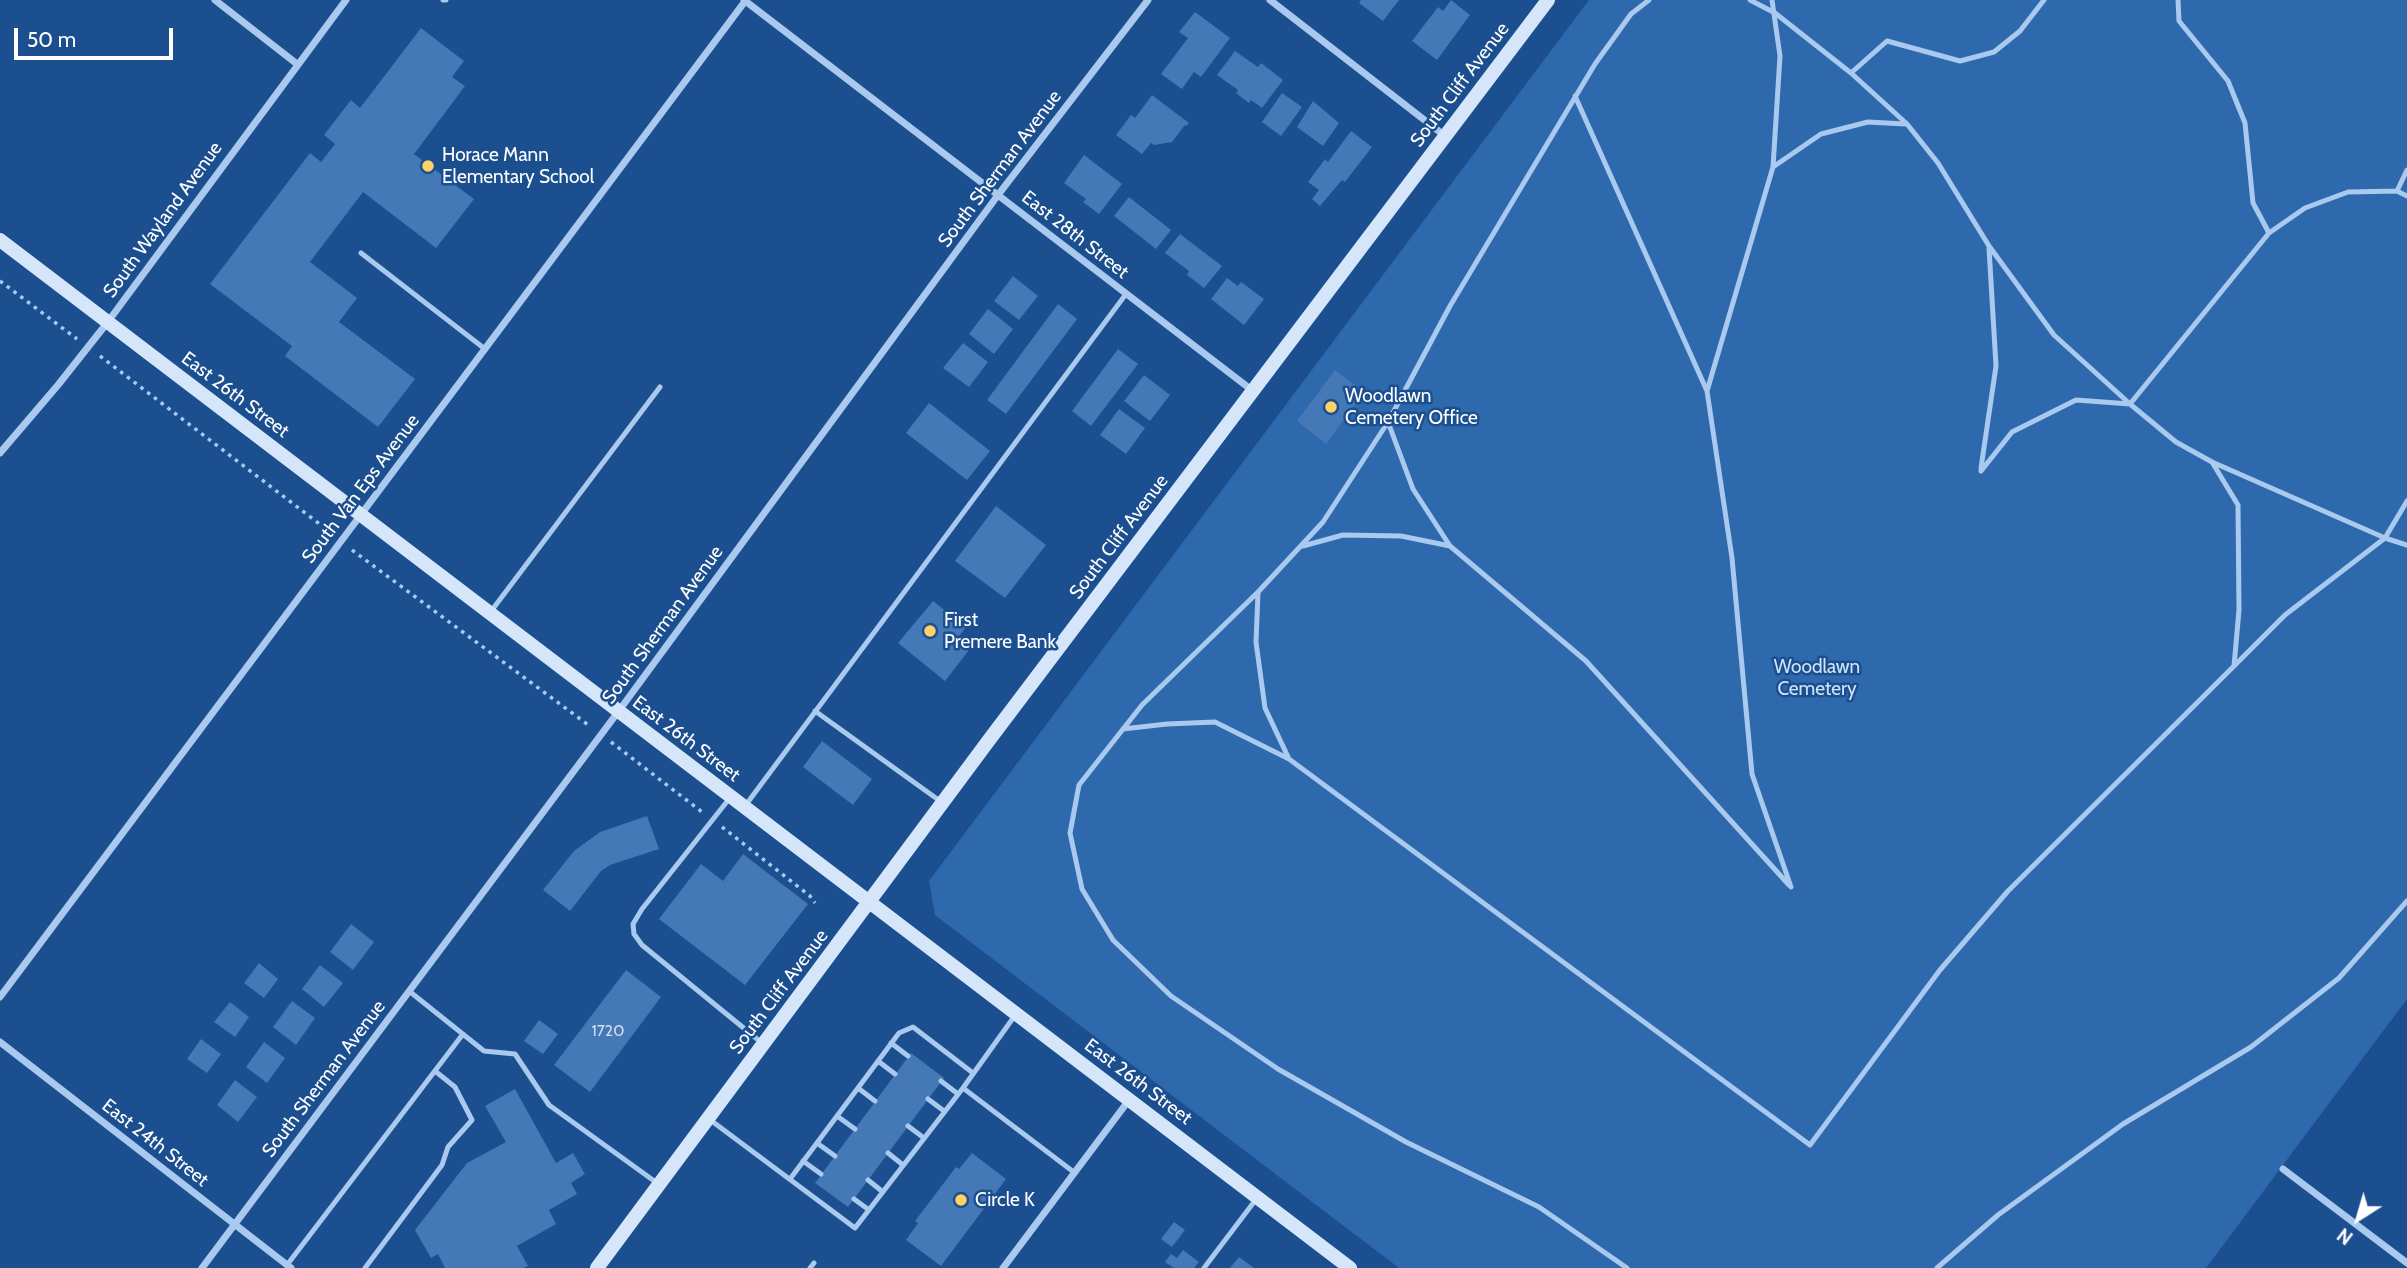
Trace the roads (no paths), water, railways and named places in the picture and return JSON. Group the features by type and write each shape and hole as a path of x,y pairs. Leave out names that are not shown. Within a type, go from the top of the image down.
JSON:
{"main road":[{"name":"South Cliff Avenue","path":"597,1268 943,803 1548,0"},
{"name":"East 26th Street","path":"0,240 1350,1268"}],"street":[{"path":"215,0 298,64"},
{"name":"South Wayland Avenue","path":"0,453 107,323 346,0"},
{"name":"East 28th Street","path":"745,0 1254,392"},
{"name":"South Van Eps Avenue","path":"0,997 745,0"},
{"name":"South Sherman Avenue","path":"202,1268 618,712 998,195 1148,0"},
{"path":"1270,0 1446,137"},
{"name":"East 24th Street","path":"0,1042 289,1267"},
{"path":"1003,1268 1129,1100"},
{"path":"2283,1169 2407,1263 2403,1268"}],"lane":[{"path":"1627,1268 1539,1207 1406,1142 1278,1069 1171,996 1113,940 1082,889 1070,833 1079,785 1142,705 1258,592 1323,522 1388,422 1450,306 1575,96 1631,14 1649,0"},
{"path":"1750,0 1775,13 1852,73 1907,124 1938,163 1989,246 2054,335 2130,404 2176,442 2212,462 2385,538 2407,545"},
{"path":"1707,391 1773,167 1780,56 1772,0"},
{"path":"1852,73 1887,41 1960,61 1994,52 2020,31 2044,0"},
{"path":"2178,0 2179,21 2228,81 2245,123 2253,203 2269,233"},
{"path":"1388,422 1413,489 1450,546 1586,661 1791,887 1752,774 1732,558 1707,391 1575,96"},
{"path":"1773,167 1821,134 1868,122 1907,124"},
{"path":"2396,191 2407,170"},
{"path":"2130,404 2269,233 2305,208 2348,192 2396,191 2407,197"},
{"path":"1989,246 1996,366 1981,471 2012,432 2076,400 2130,404"},
{"path":"361,253 485,349"},
{"path":"744,807 1126,294"},
{"path":"490,613 660,387"},
{"path":"2212,462 2238,505 2239,610 2234,666"},
{"path":"1122,730 1167,724 1215,722 1289,759 1810,1145 1940,970 2008,891 2285,615 2385,538 2407,501"},
{"path":"1300,547 1343,534 1401,536 1450,546"},
{"path":"1258,592 1256,642 1265,708 1289,759"},
{"path":"815,711 943,803"},
{"path":"731,797 642,909 633,924 634,934 642,945 764,1045"},
{"path":"1937,1268 1998,1215 2123,1124 2251,1047 2339,978 2407,901"},
{"path":"409,991 484,1051 515,1054 549,1105 660,1185"},
{"path":"709,1119 855,1228 958,1094 1016,1013"},
{"path":"790,1179 899,1033 913,1027 973,1073"},
{"path":"289,1267 463,1034"},
{"path":"891,1043 908,1056"},
{"path":"878,1061 895,1074"},
{"path":"365,1268 442,1165 447,1147 472,1120 455,1087 435,1071"},
{"path":"941,1082 958,1094"},
{"path":"963,1087 1075,1173"},
{"path":"858,1088 875,1101"},
{"path":"928,1099 944,1111"},
{"path":"837,1116 855,1129"},
{"path":"908,1126 924,1138"},
{"path":"817,1143 835,1156"},
{"path":"888,1153 903,1165"},
{"path":"803,1161 821,1174"},
{"path":"868,1180 883,1192"},
{"path":"1204,1268 1257,1198"},
{"path":"854,1199 869,1210"}],"place":[{"name":"Horace Mann Elementary School","path":"428,166"},
{"name":"Woodlawn Cemetery Office","path":"1331,407"},
{"name":"First Premere Bank","path":"930,631"},
{"name":"Circle K","path":"961,1200"}],"park label":[{"name":"Woodlawn Cemetery","path":"1817,678"}]}
